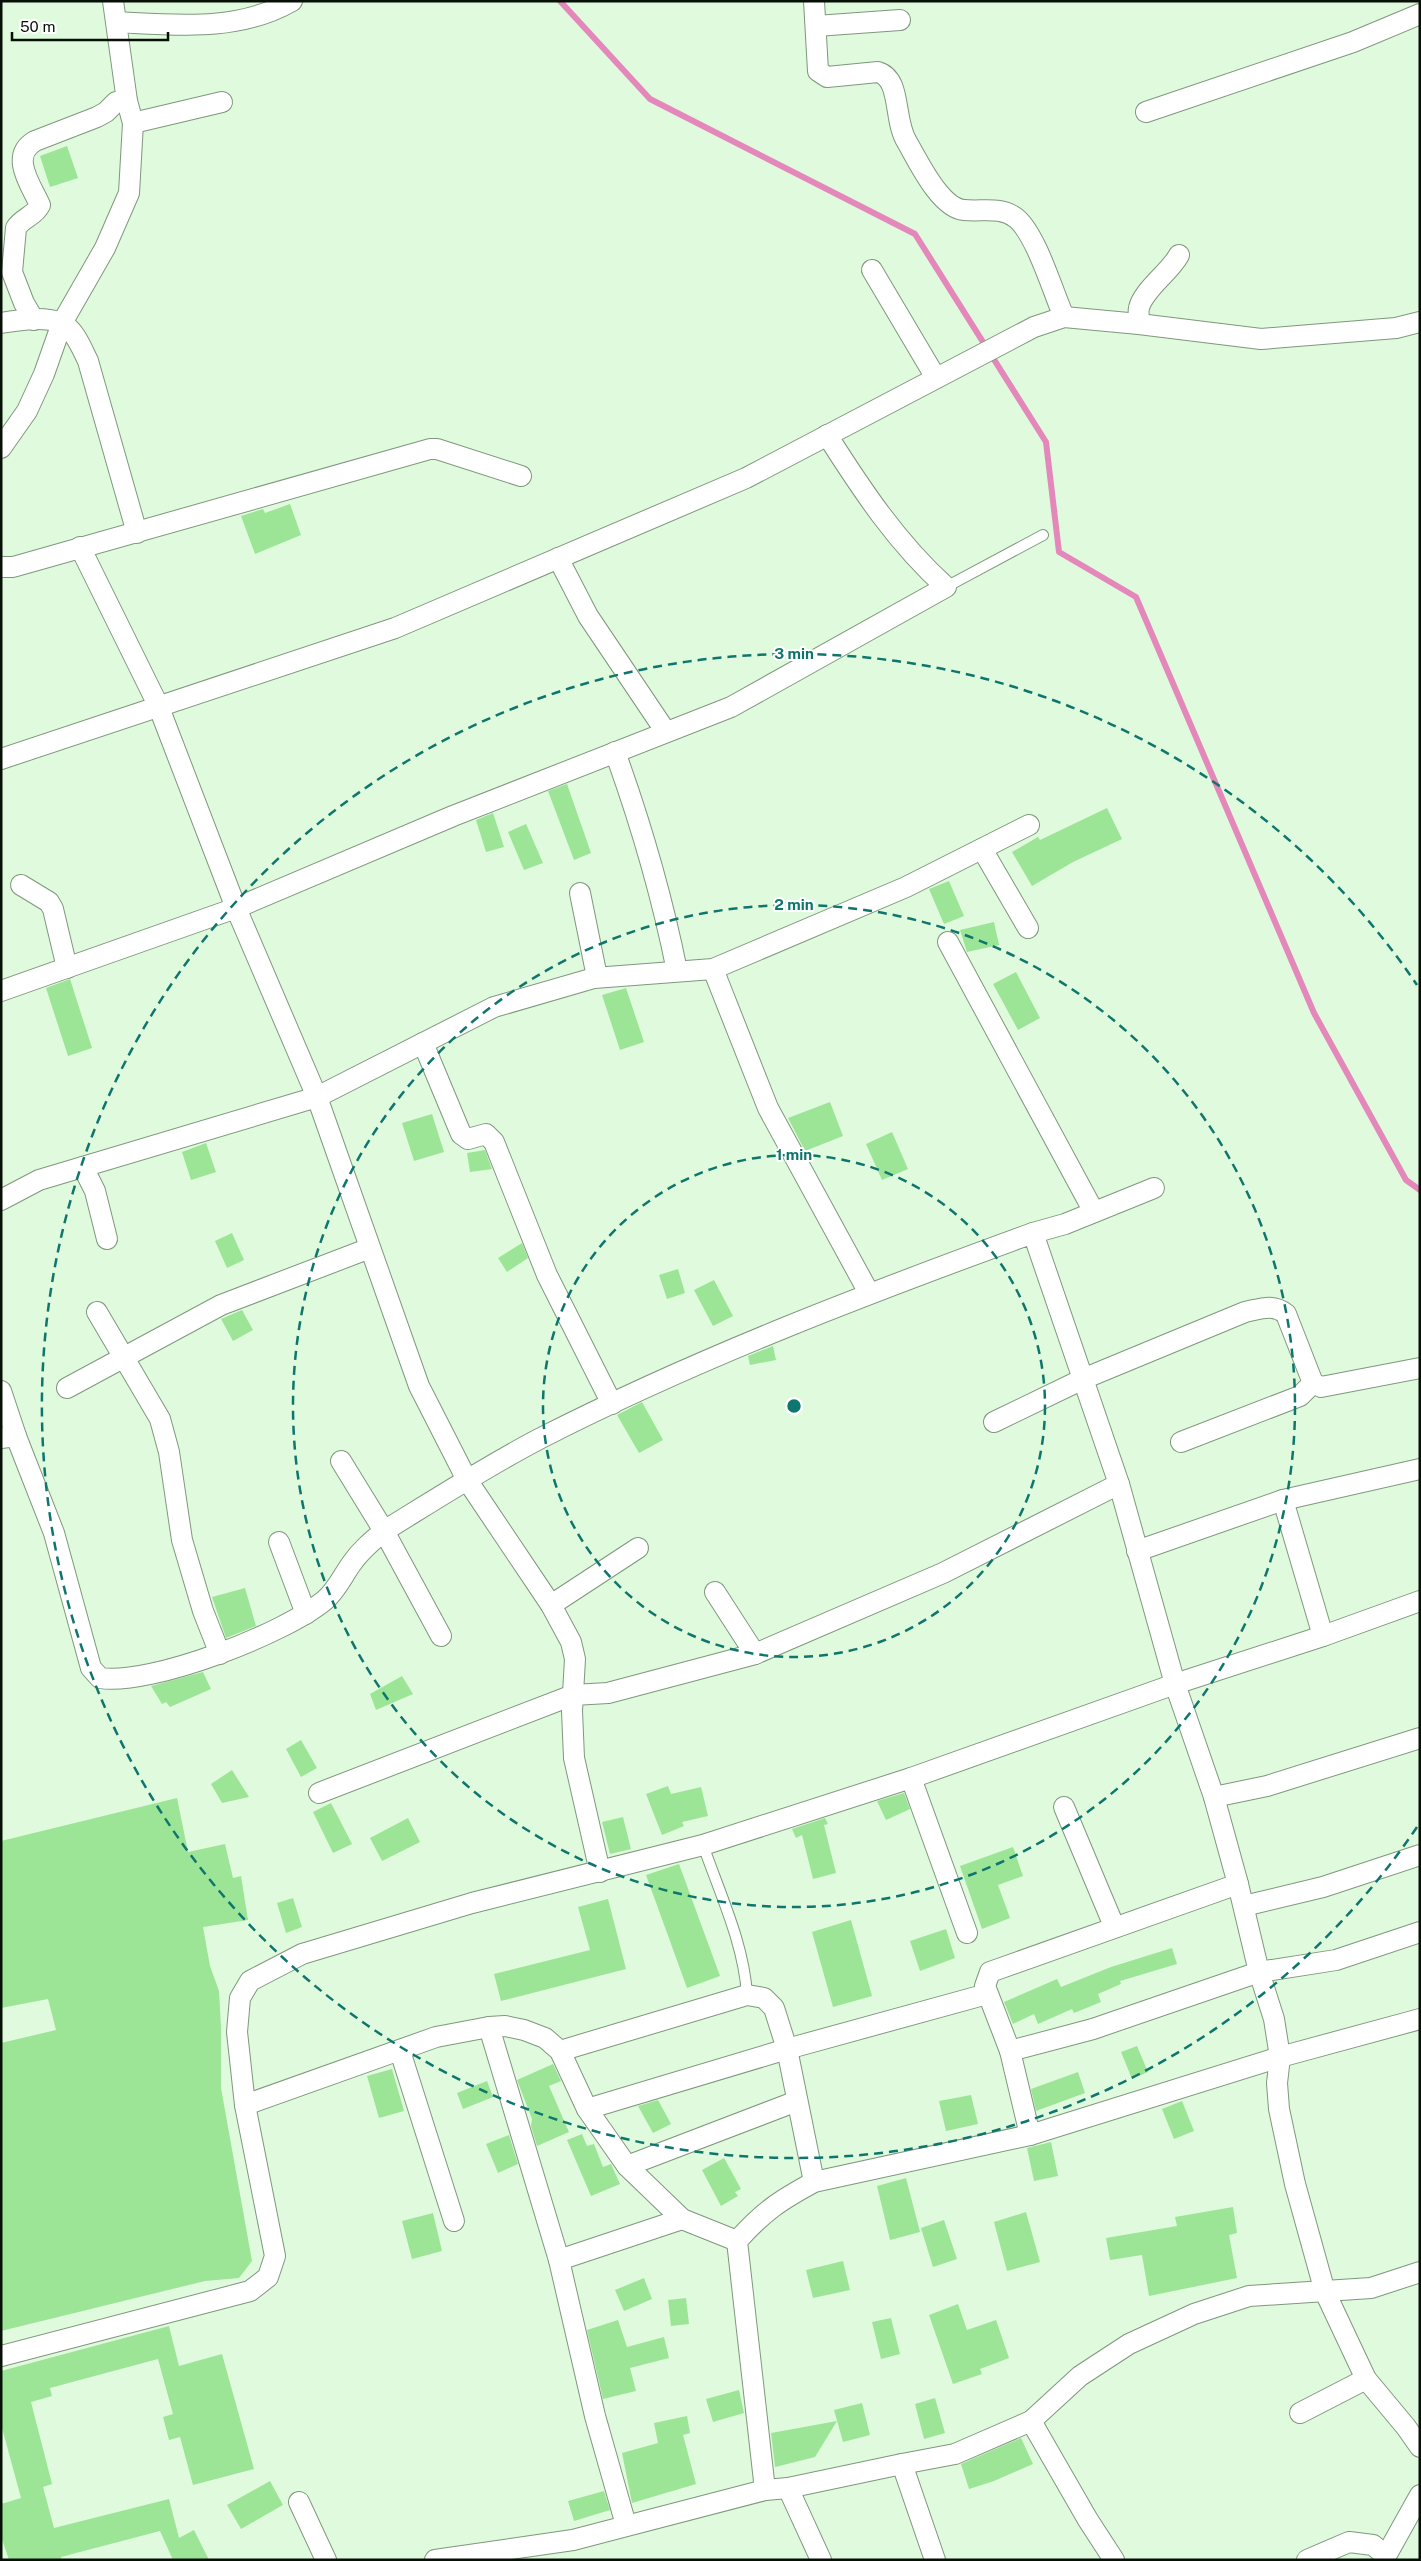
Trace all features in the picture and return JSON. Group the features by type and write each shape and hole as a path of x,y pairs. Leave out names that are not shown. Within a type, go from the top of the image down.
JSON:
{"street":[{"path":"1,448 27,411 44,374 62,323 105,248 129,193 133,123 127,101 113,1"},
{"path":"117,22 227,24 249,19 292,1"},
{"path":"814,1 816,59 818,71 821,75 827,77 878,72 885,74 892,85 896,98 896,114 901,132 935,189 953,206 963,210 1004,211 1017,219 1028,233 1064,317"},
{"path":"1146,112 1353,42 1420,14"},
{"path":"816,26 900,20"},
{"path":"34,320 24,304 12,272 16,228 20,221 36,212 40,206 22,160 23,152 27,146 97,118 116,102 127,101"},
{"path":"133,123 222,102"},
{"path":"1139,324 1139,308 1144,296 1172,267 1179,255"},
{"path":"872,270 936,378"},
{"path":"1,759 395,628 746,478 1034,327 1064,317 1261,339 1396,328 1419,324"},
{"path":"1,322 34,320 62,323 76,338 88,361 137,533"},
{"path":"1,991 236,908 453,816 731,707 946,587 916,560 865,495 828,435"},
{"path":"1,567 13,567 80,547 137,533 430,449 436,449 520,476"},
{"path":"80,547 158,706 236,908 317,1097 419,1386 467,1480 551,1605 571,1642 576,1658 573,1695 574,1758 600,1872"},
{"path":"558,558 588,616 666,732"},
{"path":"615,752 641,825 666,915 676,971"},
{"path":"1,1200 39,1180 317,1097 494,1006 597,977 713,969 906,887 1029,825"},
{"path":"982,849 1028,928"},
{"path":"21,885 49,902 53,909 67,968"},
{"path":"580,893 597,977"},
{"path":"948,942 1094,1212"},
{"path":"713,969 768,1108 869,1292"},
{"path":"423,1043 462,1134 468,1139 486,1134 494,1142 547,1275 612,1404"},
{"path":"83,1167 95,1191 107,1239"},
{"path":"1,1391 9,1437 54,1533 94,1673 100,1678 119,1679 168,1669 220,1654 258,1638 306,1614 328,1598 364,1547 384,1531 539,1439 680,1371 869,1292 1094,1212 1154,1188"},
{"path":"1034,1233 1119,1484 1176,1684 1214,1797 1238,1884 1259,1972 1274,2019 1280,2057 1277,2083 1280,2109 1295,2184 1325,2292 1366,2379 1413,2421 1420,2447"},
{"path":"67,1388 222,1305 370,1248"},
{"path":"994,1422 1083,1379 1245,1312 1272,1306 1279,1308 1286,1314 1313,1383 1321,1387 1339,1386 1420,1368"},
{"path":"98,1312 160,1419 169,1452 182,1540 203,1611 220,1654"},
{"path":"1181,1442 1300,1396 1313,1383"},
{"path":"341,1461 384,1531 441,1636"},
{"path":"1137,1551 1283,1500 1420,1469"},
{"path":"319,1793 573,1695 608,1693 755,1654 943,1573 1119,1484"},
{"path":"1283,1500 1323,1636"},
{"path":"279,1542 306,1614"},
{"path":"551,1605 638,1548"},
{"path":"715,1592 755,1654"},
{"path":"1,2356 250,2291 268,2277 275,2256 245,2106 237,2032 240,1998 250,1981 302,1954 472,1904 703,1845 911,1778 1176,1684 1323,1636 1420,1601"},
{"path":"1214,1797 1267,1786 1420,1738"},
{"path":"911,1778 967,1933"},
{"path":"1064,1807 1114,1926"},
{"path":"1244,1906 1323,1887 1420,1855"},
{"path":"1030,2135 1020,2102 1010,2052 987,1994 986,1978 990,1972 1114,1926 1238,1884"},
{"path":"1010,2052 1093,2029 1259,1972 1336,1960 1420,1932"},
{"path":"587,2109 787,2049 987,1994"},
{"path":"560,2051 747,1996 764,1998 774,2008 787,2049 814,2182"},
{"path":"765,2490 737,2240 760,2215 782,2199 814,2182 1030,2135 1280,2057 1420,2019"},
{"path":"245,2106 436,2037 488,2027 505,2026 524,2030 545,2038 560,2051 587,2109 627,2166 682,2219 737,2240"},
{"path":"488,2027 559,2260 595,2416 626,2525"},
{"path":"400,2051 454,2220"},
{"path":"627,2166 797,2100"},
{"path":"559,2260 682,2219"},
{"path":"435,2560 492,2556 573,2540 765,2490 788,2488 955,2454 1031,2421 1080,2376 1129,2344 1194,2314 1249,2296 1371,2288 1420,2272"},
{"path":"1300,2413 1366,2379"},
{"path":"1031,2421 1088,2520 1114,2560"},
{"path":"902,2464 935,2560"},
{"path":"788,2488 820,2560"},
{"path":"1307,2560 1349,2542 1373,2545 1386,2558 1420,2495"},
{"path":"299,2502 326,2560"}],"lane":[{"path":"946,587 1043,535"},
{"path":"703,1845 737,1940 746,1973 747,1996"}],"building":[{"path":"67,146 78,178 50,187 40,156"},
{"path":"290,504 301,535 255,554 241,516 263,509 265,513"},
{"path":"567,784 591,853 574,860 548,791"},
{"path":"1107,808 1122,839 1073,862 1032,886 1012,852 1038,837 1040,840"},
{"path":"493,813 504,847 486,852 476,820"},
{"path":"526,824 543,863 524,870 508,832"},
{"path":"949,881 964,916 944,924 929,889"},
{"path":"994,922 999,945 967,952 960,930"},
{"path":"1016,972 1040,1018 1018,1030 993,984"},
{"path":"70,979 92,1048 68,1056 46,988"},
{"path":"626,988 644,1042 620,1050 602,995"},
{"path":"830,1102 843,1136 805,1151 788,1118"},
{"path":"432,1114 444,1152 414,1161 402,1123"},
{"path":"892,1132 908,1169 882,1180 866,1144"},
{"path":"206,1143 216,1172 191,1180 182,1152"},
{"path":"485,1150 492,1169 470,1172 467,1153"},
{"path":"232,1233 244,1260 227,1268 215,1241"},
{"path":"522,1243 528,1258 507,1272 498,1258"},
{"path":"678,1269 685,1293 667,1299 659,1275"},
{"path":"714,1280 733,1316 713,1326 694,1290"},
{"path":"242,1310 253,1330 233,1341 221,1319"},
{"path":"773,1346 776,1360 750,1365 748,1356"},
{"path":"642,1402 663,1440 639,1453 617,1415"},
{"path":"245,1588 256,1626 226,1638 212,1597"},
{"path":"203,1672 211,1689 170,1707 166,1702 162,1704 151,1686"},
{"path":"402,1676 413,1694 376,1710 370,1694"},
{"path":"301,1740 317,1768 301,1777 286,1749"},
{"path":"232,1770 249,1797 222,1803 211,1784"},
{"path":"668,1786 671,1794 701,1787 708,1816 682,1822 684,1826 662,1835 646,1794"},
{"path":"904,1793 910,1809 886,1820 877,1801"},
{"path":"177,1798 188,1852 225,1844 233,1878 241,1876 248,1920 203,1927 210,1966 219,1991 221,2088 252,2261 239,2278 205,2281 1,2331 1,2043 56,2030 48,1999 1,2008 1,1841"},
{"path":"331,1803 352,1844 333,1853 313,1812"},
{"path":"623,1817 631,1849 610,1854 602,1822"},
{"path":"408,1818 420,1842 382,1861 370,1838"},
{"path":"825,1818 828,1824 824,1825 836,1873 813,1879 802,1835 796,1838 792,1829"},
{"path":"1013,1847 1023,1876 998,1885 1010,1918 982,1929 960,1866"},
{"path":"679,1864 720,1976 687,1988 646,1875"},
{"path":"293,1898 302,1927 286,1933 277,1903"},
{"path":"608,1899 626,1969 501,2001 494,1974 590,1950 578,1907"},
{"path":"851,1920 872,1996 833,2007 812,1932"},
{"path":"946,1929 955,1958 920,1971 910,1941"},
{"path":"1172,1948 1177,1964 1120,1981 1121,1984 1098,1994 1101,2002 1074,2013 1072,2009 1038,2024 1034,2014 1013,2024 1004,2002 1057,1979 1061,1987 1111,1967"},
{"path":"1137,2046 1148,2072 1132,2079 1121,2052"},
{"path":"553,2064 561,2081 549,2086 569,2132 537,2146 531,2126 532,2119 517,2080"},
{"path":"392,2069 404,2111 379,2118 367,2076"},
{"path":"1078,2072 1085,2093 1036,2111 1031,2089"},
{"path":"487,2081 493,2097 463,2109 457,2093"},
{"path":"971,2095 978,2124 946,2131 939,2101"},
{"path":"658,2100 671,2124 653,2133 638,2106"},
{"path":"1182,2101 1194,2131 1174,2139 1162,2109"},
{"path":"582,2134 587,2146 594,2144 603,2167 611,2164 620,2184 591,2196 567,2140"},
{"path":"509,2135 518,2164 498,2173 486,2144"},
{"path":"1051,2142 1058,2176 1034,2181 1027,2148"},
{"path":"724,2158 741,2189 735,2192 738,2196 721,2206 702,2170"},
{"path":"906,2178 920,2232 890,2240 877,2186"},
{"path":"1233,2207 1237,2233 1229,2235 1237,2278 1149,2296 1142,2255 1110,2260 1106,2238 1177,2226 1175,2217"},
{"path":"1026,2212 1040,2262 1007,2271 994,2222"},
{"path":"433,2213 442,2251 412,2259 402,2221"},
{"path":"944,2220 957,2259 933,2267 921,2228"},
{"path":"843,2261 850,2290 813,2298 806,2270"},
{"path":"644,2278 652,2299 624,2311 615,2290"},
{"path":"686,2298 689,2324 671,2326 668,2300"},
{"path":"958,2304 967,2330 996,2320 1009,2358 980,2369 982,2374 953,2384 929,2315"},
{"path":"891,2318 900,2354 881,2359 872,2322"},
{"path":"618,2320 627,2347 664,2337 669,2358 630,2368 636,2391 603,2399 587,2330"},
{"path":"169,2326 179,2366 222,2354 254,2469 193,2485 180,2437 169,2440 163,2417 173,2414 158,2359 50,2388 52,2396 31,2402 52,2484 43,2487 54,2528 169,2499 179,2538 194,2530 209,2560 173,2560 160,2531 61,2557 62,2560 9,2560 1,2536 1,2504 21,2498 1,2424 1,2371"},
{"path":"739,2390 744,2413 713,2422 706,2399"},
{"path":"935,2398 945,2433 924,2439 915,2404"},
{"path":"862,2403 870,2435 843,2442 834,2410"},
{"path":"687,2416 690,2433 683,2435 696,2484 632,2503 622,2453 658,2443 654,2423"},
{"path":"837,2421 815,2457 775,2467 771,2433"},
{"path":"1021,2438 1033,2464 994,2481 969,2489 961,2464"},
{"path":"270,2481 283,2505 241,2529 227,2505"},
{"path":"604,2491 610,2510 574,2521 568,2501"}],"waterway":[{"path":"560,1 650,99 915,234 1046,442 1059,552 1136,597 1314,1013 1406,1180 1420,1190"}]}
